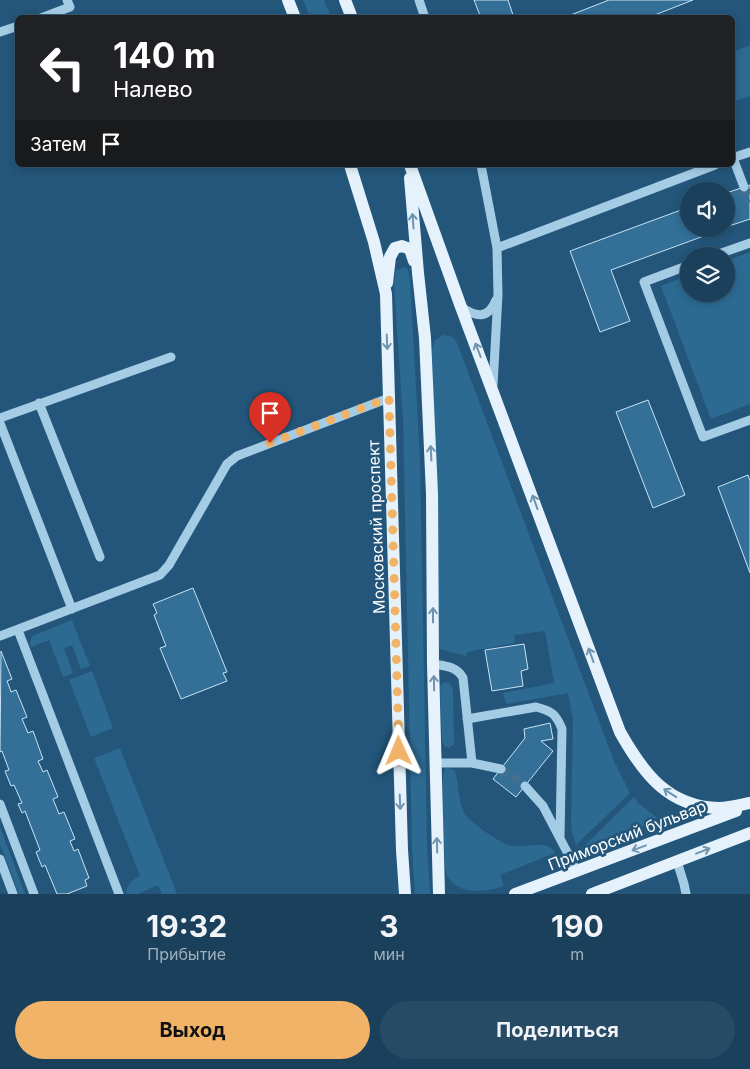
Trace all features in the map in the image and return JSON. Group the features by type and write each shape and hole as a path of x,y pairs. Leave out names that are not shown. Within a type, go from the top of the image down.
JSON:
{"main road":[{"path":"288,0 294,15"},
{"path":"345,0 351,15"},
{"name":"Московский проспект","path":"351,167 374,242 386,294 402,850 405,894"},
{"path":"410,167 425,338 432,494 433,664 439,894"},
{"path":"411,167 620,732 634,757 652,779 669,794 692,805 720,808 750,805"},
{"path":"386,294 390,257 395,248 402,246 410,248 418,273"},
{"name":"Приморский бульвар","path":"515,894 750,805"},
{"path":"592,894 750,833"}],"street":[{"path":"49,15 70,7 67,0"},
{"path":"419,0 424,15"},
{"path":"0,32 15,27"},
{"path":"735,157 750,152"},
{"path":"735,163 744,187"},
{"path":"481,167 497,248 498,295 492,388"},
{"path":"497,248 710,167"},
{"path":"735,248 750,242"},
{"path":"680,269 644,282 703,437 750,420"},
{"path":"461,306 475,315 482,315 492,308 498,295"},
{"path":"0,418 171,357"},
{"path":"0,636 160,576 169,566 227,464 237,456 389,398"},
{"path":"39,403 100,558"},
{"path":"0,424 72,609"},
{"path":"18,630 119,894"},
{"path":"433,664 453,668 459,671 463,678 472,763"},
{"path":"467,719 536,708 547,710 557,716 562,729 560,837"},
{"path":"436,763 472,763 501,769"},
{"path":"525,786 544,806 577,870"},
{"path":"0,804 34,894"},
{"path":"0,859 14,894"},
{"path":"677,861 686,894"}],"shaded area":[{"path":"303,0 324,0 330,15 309,15"},
{"path":"750,45 750,96 735,101 735,51"},
{"path":"750,252 750,404 711,419 661,286 680,279 680,302 735,302 735,258"},
{"path":"405,267 408,270 410,280 420,460 427,845 430,894 415,894 412,848 403,418 394,284 396,270"},
{"path":"443,335 453,337 457,343 614,761 630,793 576,845 571,824 573,719 568,693 506,704 503,693 554,683 545,631 514,635 515,643 467,652 466,656 439,649 432,351 434,341"},
{"path":"72,620 90,666 81,669 72,645 64,648 73,673 63,677 49,640 31,647 30,643 32,636"},
{"path":"92,671 113,728 91,737 69,680"},
{"path":"444,682 449,683 453,689 454,744 449,748 445,747 442,741 440,686"},
{"path":"120,748 177,894 162,894 158,885 138,894 126,894 130,883 140,876 94,758"},
{"path":"448,768 455,771 464,813 477,826 508,845 546,846 555,853 500,875 504,886 496,889 479,891 455,885 446,873 445,863 443,776 445,769"},
{"path":"634,797 639,804 655,816 657,819 655,821 585,851 580,850"},
{"path":"0,827 25,894 19,894 0,844"}],"building":[{"path":"474,0 508,0 513,15 480,15"},
{"path":"609,0 693,0 655,15 571,15"},
{"path":"750,185 750,219 735,224 735,190"},
{"path":"680,210 680,237 701,237 611,270 630,321 600,332 570,251"},
{"path":"648,400 685,495 653,508 616,412"},
{"path":"748,475 750,481 750,573 718,487"},
{"path":"193,588 227,672 223,673 227,681 181,699 160,648 166,646 154,615 157,613 153,604"},
{"path":"524,644 528,669 521,671 523,686 492,691 485,650"},
{"path":"1,651 12,679 7,681 11,692 16,690 27,717 22,719 28,733 33,731 43,759 38,761 43,772 47,770 58,797 53,799 59,814 64,812 75,839 70,841 74,851 78,849 89,878 85,880 87,886 67,894 57,894 45,865 42,867 36,852 40,850 25,811 22,813 18,804 22,803 14,785 11,786 5,771 9,770 2,751 0,752"},
{"path":"550,723 553,739 541,741 553,751 516,797 493,779 525,738 524,729"}],"tunnel":[{"path":"744,187 750,202"},
{"path":"501,769 525,786"}],"route":[{"path":"270,443 389,398 399,751"}]}
